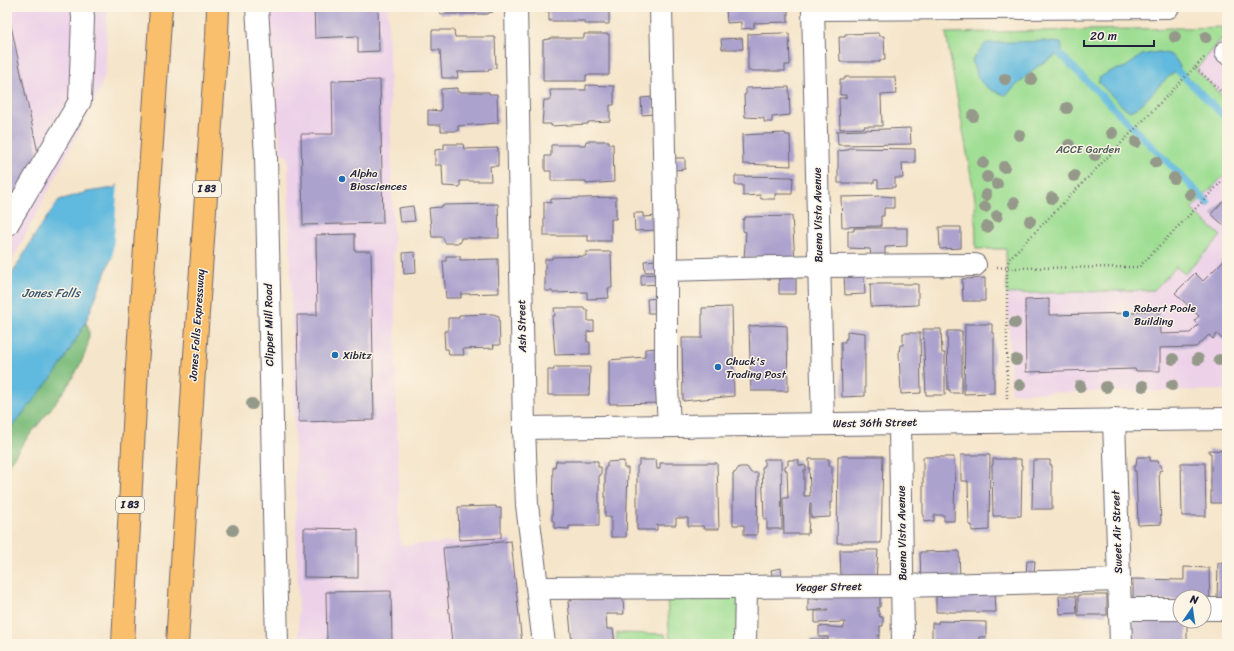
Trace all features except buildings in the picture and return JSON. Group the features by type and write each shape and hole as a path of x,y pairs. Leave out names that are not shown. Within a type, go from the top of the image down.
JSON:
{"highway":[{"name":"I 83","path":"122,644 137,367 160,50 161,7"},
{"name":"Jones Falls Expressway","path":"177,644 218,7"}],"street":[{"path":"7,225 80,101 83,18 82,7"},
{"name":"Clipper Mill Road","path":"257,7 266,157 276,644"},
{"name":"Ash Street","path":"516,7 524,428 527,505 544,644"},
{"path":"661,7 666,270 666,368 669,426"},
{"path":"813,8 1168,7"},
{"name":"Buena Vista Avenue","path":"813,8 823,424"},
{"path":"666,270 819,266 976,265"},
{"name":"West 36th Street","path":"524,428 1227,419"},
{"name":"Sweet Air Street","path":"1114,420 1121,644"},
{"name":"Buena Vista Avenue","path":"900,423 903,644"},
{"name":"Yeager Street","path":"538,588 902,586 1119,580"},
{"path":"745,644 746,588"},
{"path":"1121,609 1172,609"},
{"path":"1212,609 1227,609"}],"path":[{"path":"1007,399 1007,268 1009,258 1195,67 1227,97"},
{"path":"1007,268 1139,267 1227,176"}],"shaded area":[{"path":"7,7 107,7 106,71 97,97 7,270"},
{"path":"268,7 388,7 400,545 512,539 522,644 299,644 288,157 281,152"},
{"name":"ACCE Garden","path":"1227,27 1227,390 1011,393 1006,249 976,249 975,199 946,33"}],"green space":[{"name":"ACCE Garden","path":"1227,27 1227,32 1196,70 1227,100 1227,173 1191,209 1221,236 1185,274 1176,267 1154,290 1007,294 1006,249 976,249 975,199 946,33"},
{"path":"84,320 89,332 87,346 81,363 59,398 25,441 7,467 7,423"},
{"path":"739,595 742,644 670,644 667,598"},
{"path":"617,633 665,634 666,644 617,644"}],"water":[{"name":"Jones Falls","path":"208,7 123,246 110,261 85,324 58,370 7,433 7,283 38,230 59,200 87,192 114,188 126,178"},
{"path":"1043,41 1061,43 1062,50 1054,57 1038,66 1006,95 992,90 983,84 979,79 972,60 986,43"},
{"path":"1158,52 1166,53 1172,56 1180,67 1178,71 1165,80 1143,103 1130,111 1122,106 1099,83 1099,78 1109,72 1126,67 1142,55"}],"pier":[{"path":"151,7 210,7 199,178 188,206 125,248 112,262 118,182 124,176 134,160 142,132"}],"waterway":[{"path":"1059,53 1208,203"},
{"path":"1178,71 1227,119"}],"place":[{"name":"Alpha Biosciences","path":"342,179"},
{"name":"Robert Poole Building","path":"1126,314"},
{"name":"Xibitz","path":"335,355"},
{"name":"Chuck's Trading Post","path":"718,367"}]}
